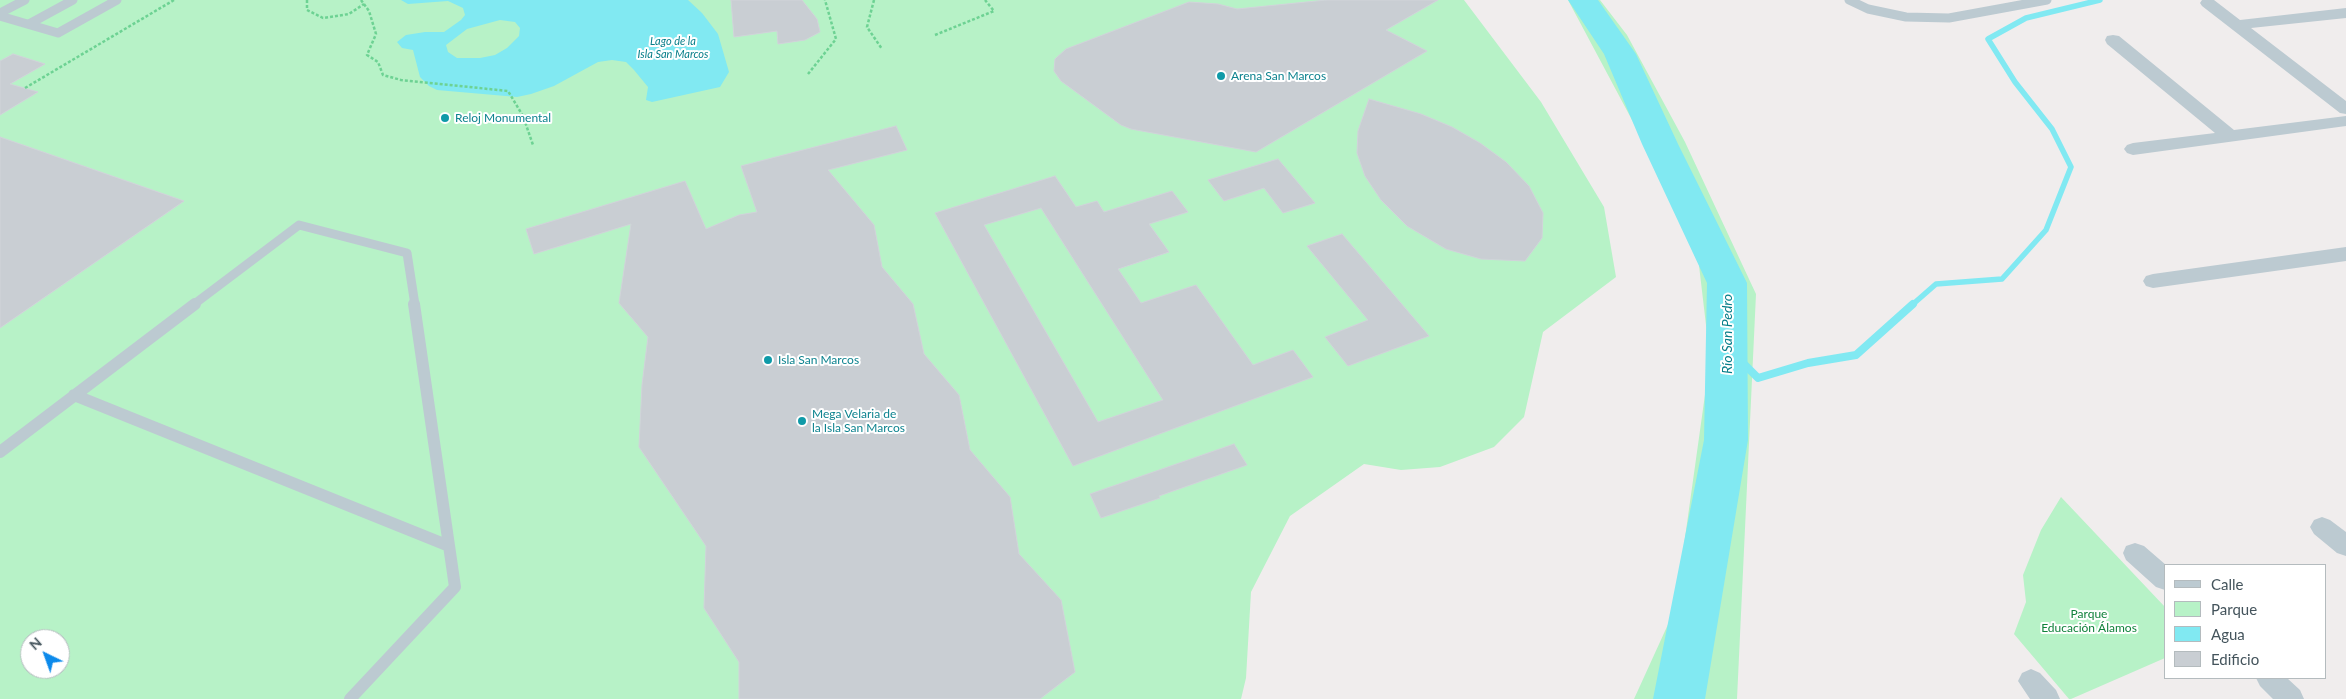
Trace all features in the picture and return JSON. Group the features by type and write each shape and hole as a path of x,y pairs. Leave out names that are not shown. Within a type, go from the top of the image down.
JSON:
{"street":[{"path":"2208,3 2346,109"},
{"path":"2236,25 2346,13"},
{"path":"2114,40 2232,137"},
{"path":"2132,149 2346,121"},
{"path":"2153,281 2346,254"},
{"path":"2322,527 2346,546"},
{"path":"2135,553 2164,579"},
{"path":"2270,679 2291,699"}],"lane":[{"path":"0,14 25,0"},
{"path":"28,24 73,0"},
{"path":"0,14 58,33 117,0"},
{"path":"1849,0 1868,9 1906,16 1949,18 2047,0"},
{"path":"0,452 299,225 407,253 455,587 350,699"},
{"path":"74,395 449,546"}],"path":[{"path":"25,88 174,0"},
{"path":"307,0 308,10 323,18 349,14 364,4"},
{"path":"361,0 369,11 376,34 367,55 378,62 384,75 401,80 508,92 523,116 532,145"},
{"path":"808,74 836,39 825,0"},
{"path":"874,0 867,27 882,49"},
{"path":"935,34 994,11 985,0"}],"green space":[{"name":"Isla San Marcos","path":"0,0 1464,0 1541,102 1604,207 1616,277 1543,332 1524,417 1494,447 1440,467 1401,470 1364,464 1290,516 1251,592 1246,678 1241,699 0,699"},
{"path":"1568,0 1600,0 1627,35 1685,142 1756,294 1737,699 1634,699 1675,609 1710,359 1696,240"},
{"name":"Parque Educación Álamos","path":"2061,497 2164,606 2164,658 2069,699 2014,634 2026,602 2023,575 2041,530"}],"water":[{"name":"Lago de la Isla San Marcos","path":"401,0 688,0 702,13 718,34 729,72 720,87 652,102 646,100 648,87 634,70 626,62 612,60 598,62 554,86 517,97 437,90 429,86 420,77 413,50 402,48 397,42 406,35 444,32 465,15 463,8 448,1 408,4","holes":["500,20 515,22 520,28 519,36 507,48 495,55 480,58 457,58 448,52 446,45 467,29"]}],"building":[{"path":"731,0 802,0 817,19 820,32 805,40 778,44 777,31 734,37"},
{"name":"Arena San Marcos","path":"1326,0 1438,0 1386,30 1427,51 1256,152 1131,129 1121,125 1061,81 1054,71 1055,59 1066,49 1189,2 1218,4 1237,9"},
{"path":"13,54 45,64 10,84 38,92 0,115 0,61"},
{"path":"1369,99 1421,114 1452,127 1480,143 1506,162 1529,186 1543,213 1542,238 1525,261 1481,259 1446,249 1407,226 1381,200 1365,176 1357,153 1358,131"},
{"name":"Mega Velaria de la Isla San Marcos","path":"896,126 907,150 828,170 874,225 882,267 913,304 924,354 959,395 970,450 1010,497 1019,554 1061,600 1075,672 1040,699 739,699 739,662 704,608 706,546 639,447 642,385 648,337 619,303 631,224 534,254 526,229 685,181 706,229 739,215 757,212 741,166"},
{"path":"0,137 184,201 0,328"},
{"path":"1278,159 1315,203 1283,213 1264,188 1224,201 1208,180"},
{"path":"1055,176 1076,207 1097,201 1104,212 1172,191 1188,212 1149,224 1169,252 1118,269 1141,303 1196,285 1253,365 1293,350 1313,377 1073,466 935,213","holes":["1041,208 1163,400 1098,422 984,225"]},
{"path":"1342,234 1429,336 1348,366 1325,337 1368,320 1307,246"},
{"path":"1234,444 1247,465 1159,496 1160,498 1101,518 1090,494"}],"waterway":[{"name":"Río San Pedro","path":"1583,0 1620,54 1660,144 1727,283 1726,440 1679,699"},
{"path":"1912,305 1936,284 2002,279 2046,230 2071,167 2052,129 2015,82 1988,39 2026,18 2100,0"},
{"path":"1727,347 1758,378 1808,363 1856,355 1913,304"}],"place":[{"name":"Arena San Marcos","path":"1221,76"},
{"name":"Reloj Monumental","path":"445,118"},
{"name":"Isla San Marcos","path":"768,360"},
{"name":"Mega Velaria de la Isla San Marcos","path":"802,421"}]}
